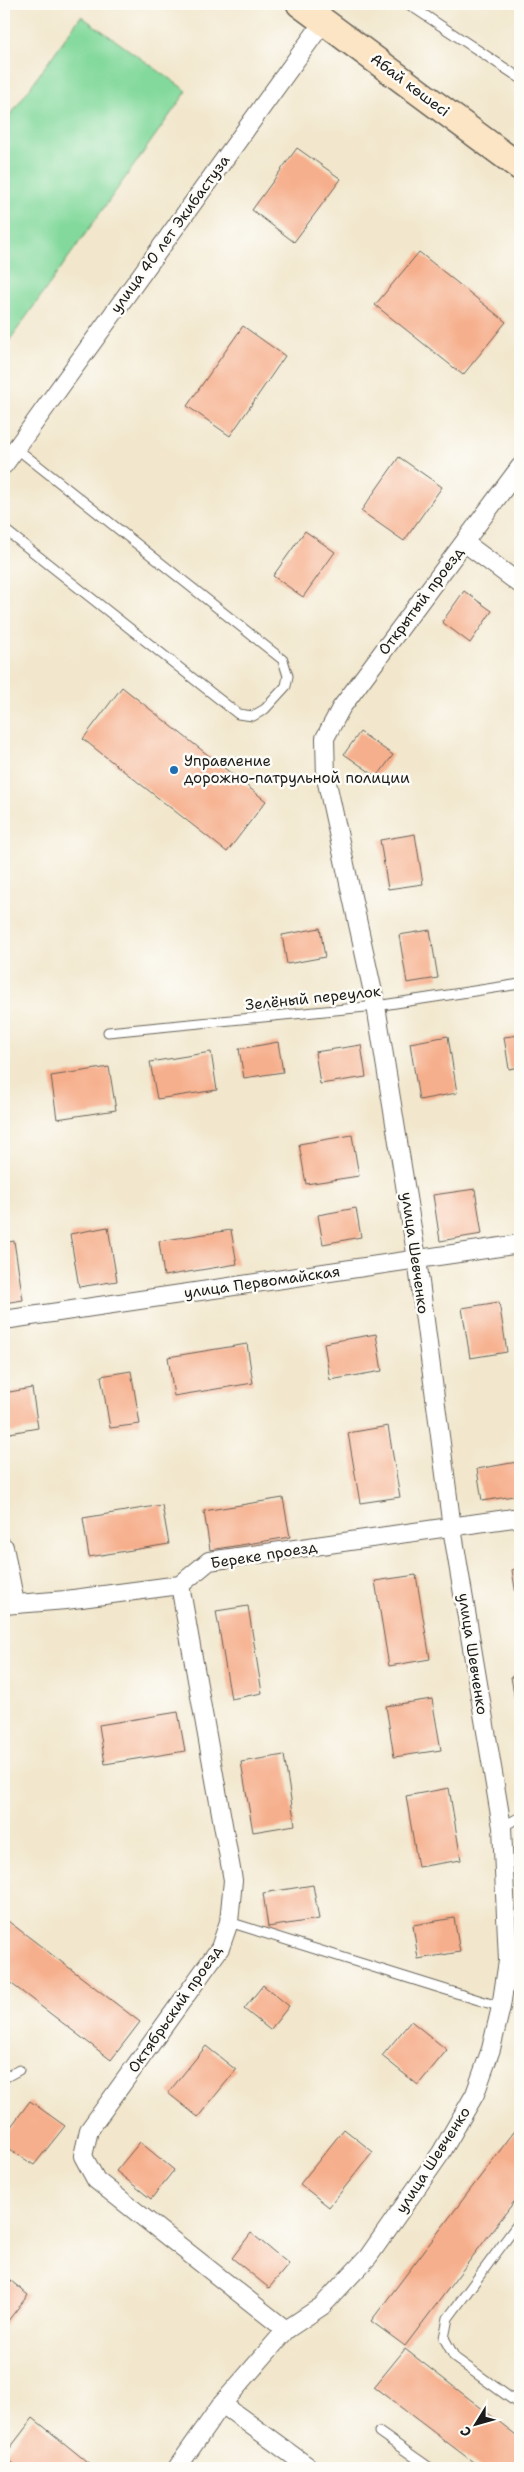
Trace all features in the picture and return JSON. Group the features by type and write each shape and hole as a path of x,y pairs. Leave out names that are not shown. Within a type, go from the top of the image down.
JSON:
{"street":[{"name":"Абай көшесі","path":"300,4 330,12 520,167"},
{"name":"улица 40 лет Экибастуза","path":"4,465 330,12"},
{"name":"Открытый проезд","path":"325,738 341,708 520,467"},
{"path":"465,543 520,584"},
{"name":"улица Шевченко","path":"177,2468 222,2404 286,2330 322,2306 368,2257 441,2153 475,2094 501,2007 508,1961 502,1827 452,1528 417,1260 376,1006 326,778 325,738"},
{"name":"улица Первомайская","path":"4,1320 520,1244"},
{"name":"Береке проезд","path":"180,1586 209,1561 520,1517"},
{"path":"4,1547 9,1604 66,1600 180,1586"},
{"name":"Октябрьский проезд","path":"180,1586 233,1880 229,1922 220,1948 89,2130 83,2156 96,2180 286,2330"},
{"path":"222,2404 310,2468"}],"lane":[{"path":"408,4 520,78"},
{"path":"4,529 238,714 253,716 266,709 286,686 288,676 283,660 16,448"},
{"name":"Зелёный переулок","path":"108,1032 376,1006 520,984"},
{"path":"502,1827 520,1817"},
{"path":"229,1922 501,2007"},
{"path":"4,2078 19,2070"},
{"path":"520,2221 448,2318 444,2338 455,2358 520,2405"},
{"path":"379,2432 430,2468"}],"green space":[{"path":"81,16 187,91 4,348 4,124"}],"building":[{"path":"297,148 341,179 294,242 252,210"},
{"path":"419,252 506,322 463,375 375,305"},
{"path":"243,326 285,356 230,436 187,406"},
{"path":"399,457 442,487 404,541 361,511"},
{"path":"305,531 335,552 303,597 273,576"},
{"path":"464,591 492,611 470,643 442,622"},
{"name":"Управление дорожно-патрульной полиции","path":"122,687 266,801 227,852 83,739"},
{"path":"360,732 393,755 377,777 344,754"},
{"path":"415,834 423,884 388,889 380,840"},
{"path":"320,928 325,957 287,964 282,935"},
{"path":"430,930 438,978 407,983 399,935"},
{"path":"520,1035 520,1067 509,1069 504,1037"},
{"path":"448,1036 457,1093 419,1100 410,1043"},
{"path":"278,1042 283,1072 244,1078 239,1049"},
{"path":"361,1045 366,1077 320,1084 315,1052"},
{"path":"211,1052 217,1090 157,1099 150,1062"},
{"path":"109,1067 116,1110 57,1119 51,1076"},
{"path":"352,1135 359,1176 306,1184 299,1144"},
{"path":"475,1189 482,1234 440,1241 433,1195"},
{"path":"356,1208 361,1237 323,1244 318,1215"},
{"path":"108,1227 117,1281 79,1287 70,1234"},
{"path":"231,1230 237,1264 164,1276 159,1241"},
{"path":"14,1241 23,1300 4,1303 4,1243"},
{"path":"499,1302 507,1352 470,1358 462,1308"},
{"path":"376,1334 382,1371 330,1380 324,1343"},
{"path":"247,1344 253,1383 174,1396 168,1357"},
{"path":"131,1371 140,1424 110,1428 101,1376"},
{"path":"32,1388 38,1428 4,1434 4,1393"},
{"path":"388,1426 400,1497 360,1503 348,1433"},
{"path":"517,1462 520,1495 482,1501 477,1469"},
{"path":"283,1498 290,1537 210,1550 204,1511"},
{"path":"162,1505 169,1544 89,1557 83,1518"},
{"path":"520,1568 520,1613 519,1613 512,1570"},
{"path":"416,1575 430,1659 389,1666 375,1581"},
{"path":"248,1606 262,1693 231,1699 216,1611"},
{"path":"520,1675 520,1724 519,1724 511,1677"},
{"path":"432,1699 441,1750 394,1757 386,1706"},
{"path":"178,1712 185,1751 105,1764 99,1725"},
{"path":"284,1755 295,1825 253,1832 241,1762"},
{"path":"449,1788 461,1860 418,1867 406,1796"},
{"path":"313,1885 319,1919 268,1927 263,1893"},
{"path":"4,1918 140,2022 111,2060 4,1978"},
{"path":"454,1918 460,1952 418,1959 413,1925"},
{"path":"263,1985 289,2006 270,2030 244,2009"},
{"path":"411,2021 447,2050 418,2085 382,2056"},
{"path":"206,2046 236,2070 198,2117 168,2093"},
{"path":"30,2101 65,2126 34,2165 4,2146 4,2136"},
{"path":"520,2124 520,2194 405,2346 371,2321"},
{"path":"344,2129 373,2152 329,2207 300,2184"},
{"path":"140,2142 174,2170 151,2199 116,2171"},
{"path":"251,2233 289,2264 269,2288 232,2258"},
{"path":"4,2275 28,2295 4,2326"},
{"path":"405,2349 520,2438 520,2468 481,2468 374,2387"},
{"path":"33,2418 91,2465 89,2468 19,2468 4,2456"}],"place":[{"name":"Управление дорожно-патрульной полиции","path":"174,770"}]}
